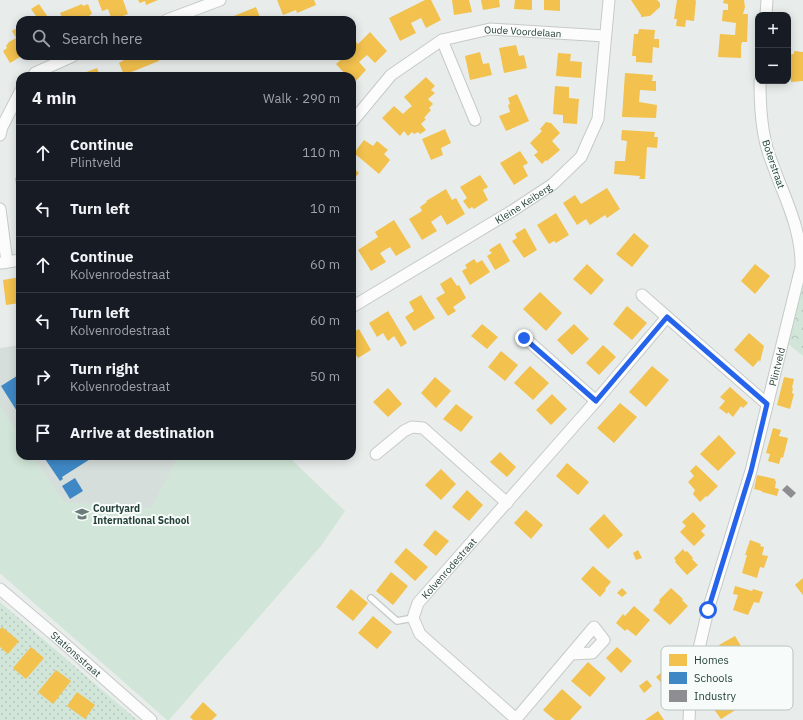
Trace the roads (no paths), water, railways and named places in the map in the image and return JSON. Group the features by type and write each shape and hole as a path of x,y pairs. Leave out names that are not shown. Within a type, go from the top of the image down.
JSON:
{"street":[{"path":"178,16 220,0"},
{"name":"Kleine Keiberg","path":"356,306 512,211 553,184 581,157 598,119 609,0"},
{"path":"766,12 768,0"},
{"name":"Oude Voordelaan","path":"356,117 391,75 442,40 490,29 605,36"},
{"path":"442,40 475,120"},
{"path":"37,72 64,60"},
{"name":"Boterstraat","path":"760,84 761,116 764,137 774,169 787,199"},
{"path":"0,134 2,126 16,100"},
{"name":"Plintveld","path":"700,646 708,610 751,471 801,266 799,236 787,199"},
{"path":"0,208 4,262 16,260"},
{"path":"642,295 767,404"},
{"name":"Kolvenrodestraat","path":"413,618 418,603 596,401 667,317"},
{"path":"524,338 596,401"},
{"path":"376,454 404,431 412,427 422,428 507,503"},
{"name":"Stationsstraat","path":"0,589 151,720"},
{"path":"413,618 420,634 516,719 572,654"},
{"name":"Plintveld","path":"689,720 690,710"}],"lane":[{"path":"371,598 397,621 413,618"}],"place":[{"name":"Courtyard International School","path":"82,514"}]}
